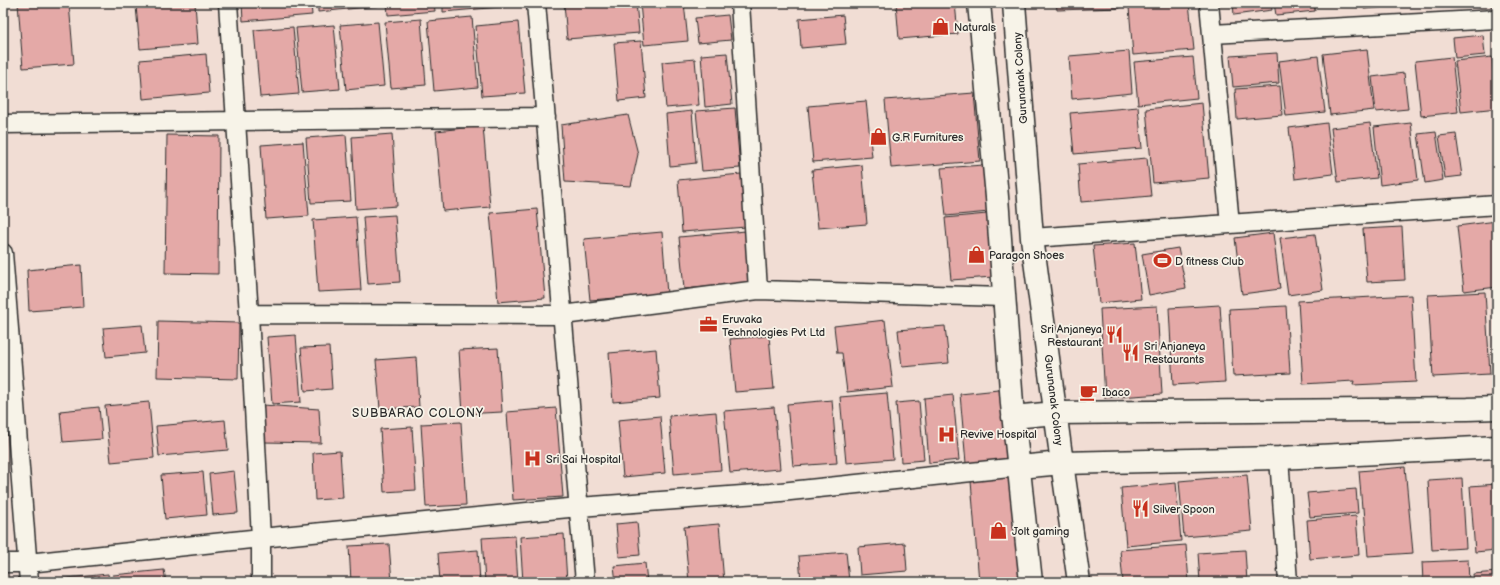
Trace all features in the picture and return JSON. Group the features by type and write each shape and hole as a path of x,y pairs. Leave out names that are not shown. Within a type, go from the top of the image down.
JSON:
{"street":[{"path":"228,3 249,314 261,538 261,582"},
{"path":"536,3 585,582"},
{"path":"740,3 758,290"},
{"path":"980,3 1018,466 1031,582"},
{"name":"Gurunanak Colony","path":"1014,3 1032,238 1079,582"},
{"path":"1209,3 1230,224"},
{"path":"1212,34 1497,19"},
{"path":"3,124 546,117"},
{"path":"1032,238 1497,205"},
{"path":"3,254 29,582"},
{"path":"249,314 563,315 758,290 1004,297"},
{"path":"1014,417 1055,413 1497,408"},
{"path":"3,564 28,563 261,538 579,507 771,493 1018,466 1062,463 1278,458 1497,447"},
{"path":"1278,458 1288,582"}],"building":[{"path":"18,3 69,3 74,64 23,68"},
{"path":"195,3 198,44 140,49 136,6"},
{"path":"242,3 311,3 312,15 243,21"},
{"path":"318,3 378,3 378,6 318,12"},
{"path":"387,3 434,3 435,11 388,15"},
{"path":"443,3 512,3 512,6 443,12"},
{"path":"564,3 636,3 639,33 567,39"},
{"path":"640,3 684,3 688,41 644,45"},
{"path":"896,3 955,3 958,34 899,39"},
{"path":"1056,3 1120,3 1120,8 1057,10"},
{"path":"1189,3 1194,50 1133,55 1129,7"},
{"path":"1233,3 1271,3 1272,10 1234,15"},
{"path":"1274,3 1314,3 1315,11 1276,15"},
{"path":"1363,3 1398,3 1398,6 1364,9"},
{"path":"1451,3 1474,3 1451,6"},
{"path":"1491,3 1497,3 1497,6 1491,7"},
{"path":"728,15 731,40 698,43 695,18"},
{"path":"843,15 846,44 801,48 799,19"},
{"path":"472,17 478,87 434,91 428,21"},
{"path":"421,19 426,85 391,88 385,22"},
{"path":"378,22 384,86 346,90 340,25"},
{"path":"518,22 525,93 482,96 476,26"},
{"path":"334,25 340,89 302,92 296,28"},
{"path":"293,27 299,94 260,97 254,30"},
{"path":"1483,35 1485,55 1455,58 1453,38"},
{"path":"641,41 646,98 619,101 614,43"},
{"path":"1367,49 1374,110 1330,115 1323,54"},
{"path":"1129,51 1132,93 1072,99 1069,56"},
{"path":"727,53 732,104 705,107 701,55"},
{"path":"1277,53 1279,83 1233,87 1230,56"},
{"path":"206,54 209,93 143,99 140,60"},
{"path":"1318,56 1325,112 1286,116 1279,61"},
{"path":"1193,57 1197,98 1138,104 1134,62"},
{"path":"1452,57 1458,112 1421,116 1415,61"},
{"path":"1492,57 1497,108 1461,112 1455,61"},
{"path":"695,59 699,105 666,108 662,62"},
{"path":"1404,73 1408,109 1376,112 1372,77"},
{"path":"1280,86 1282,115 1237,119 1235,89"},
{"path":"974,93 980,161 891,168 885,100"},
{"path":"866,101 872,157 813,162 808,106"},
{"path":"1202,103 1209,178 1153,183 1146,109"},
{"path":"1138,107 1142,148 1074,154 1070,113"},
{"path":"735,108 740,168 702,171 696,111"},
{"path":"692,111 696,163 670,166 666,114"},
{"path":"628,115 638,154 631,186 565,182 561,125"},
{"path":"1327,123 1333,174 1295,179 1289,128"},
{"path":"1370,123 1377,178 1338,182 1331,128"},
{"path":"1411,123 1418,180 1380,185 1374,127"},
{"path":"483,126 490,207 443,211 436,131"},
{"path":"1436,132 1443,180 1425,183 1418,134"},
{"path":"392,134 397,206 356,209 352,137"},
{"path":"1456,134 1462,176 1445,178 1439,136"},
{"path":"167,135 219,136 218,274 165,273"},
{"path":"346,135 351,201 311,203 306,138"},
{"path":"303,142 309,216 266,219 261,145"},
{"path":"1147,158 1151,196 1081,202 1078,164"},
{"path":"862,165 867,224 818,228 812,170"},
{"path":"984,165 989,212 946,216 941,168"},
{"path":"741,174 746,227 682,232 678,180"},
{"path":"537,209 545,298 498,302 490,213"},
{"path":"987,214 993,277 951,280 945,218"},
{"path":"395,215 400,282 368,284 363,217"},
{"path":"356,217 361,290 318,292 313,220"},
{"path":"1497,221 1497,287 1464,291 1457,226"},
{"path":"1402,227 1405,280 1367,282 1363,229"},
{"path":"746,231 750,283 684,289 679,237"},
{"path":"662,232 667,294 590,300 584,239"},
{"path":"1273,233 1280,289 1242,294 1235,238"},
{"path":"1315,234 1323,290 1288,295 1280,238"},
{"path":"1135,243 1141,299 1099,303 1093,246"},
{"path":"1178,248 1186,288 1149,295 1142,254"},
{"path":"81,265 83,307 29,311 27,270"},
{"path":"1485,292 1490,374 1433,377 1428,295"},
{"path":"1411,295 1416,382 1353,385 1354,381 1303,384 1298,301"},
{"path":"1220,305 1225,382 1173,385 1169,308"},
{"name":"Sri Anjaneya Restaurants","path":"1157,306 1162,394 1105,398 1100,309"},
{"path":"1286,306 1290,373 1233,376 1229,309"},
{"path":"885,320 893,387 847,392 842,353 837,353 834,326"},
{"path":"158,321 239,323 238,379 157,377"},
{"path":"142,325 145,353 106,357 103,328"},
{"path":"945,326 949,363 902,367 898,330"},
{"path":"296,335 301,402 272,404 267,337"},
{"path":"769,336 774,389 735,392 730,339"},
{"path":"329,347 332,389 305,391 301,348"},
{"path":"498,348 502,412 463,414 459,350"},
{"path":"656,349 660,398 613,402 609,353"},
{"path":"416,357 419,407 380,409 376,360"},
{"path":"1008,389 1015,459 966,463 960,394"},
{"path":"887,393 893,459 846,463 840,397"},
{"path":"953,395 959,460 929,463 924,398"},
{"path":"832,400 837,463 793,466 787,404"},
{"path":"919,401 924,460 901,462 896,403"},
{"path":"149,402 154,458 111,462 105,406"},
{"path":"263,405 319,409 321,443 263,442"},
{"path":"99,407 102,439 63,442 60,411"},
{"path":"774,407 780,469 730,473 724,411"},
{"path":"556,408 563,497 513,500 507,412"},
{"path":"716,412 721,470 674,474 669,416"},
{"path":"660,416 665,473 623,477 618,420"},
{"path":"225,420 228,450 159,456 156,426"},
{"path":"461,422 466,505 426,507 421,424"},
{"path":"412,427 416,490 384,492 380,429"},
{"path":"3,442 7,485 3,485"},
{"path":"340,451 343,498 315,500 313,453"},
{"path":"1405,467 1413,553 1368,556 1359,471"},
{"path":"234,471 238,513 213,515 209,474"},
{"path":"203,472 207,515 165,519 161,475"},
{"path":"1247,475 1252,531 1184,537 1179,481"},
{"name":"Jolt gaming","path":"1017,477 1029,580 979,582 971,481"},
{"path":"1462,478 1466,548 1432,550 1428,480"},
{"path":"1176,483 1181,541 1126,546 1121,488"},
{"path":"1497,484 1497,550 1475,552 1470,486"},
{"path":"1356,489 1358,513 1310,517 1307,493"},
{"path":"3,502 7,542 3,543"},
{"path":"1356,516 1359,555 1310,559 1307,520"},
{"path":"637,522 640,555 619,557 616,524"},
{"path":"719,524 724,582 689,582 684,527"},
{"path":"564,534 567,582 523,582 520,537"},
{"path":"515,536 518,582 485,582 482,538"},
{"path":"905,543 907,571 860,575 858,547"},
{"path":"389,544 392,582 351,582 349,546"},
{"path":"1186,545 1189,582 1123,582 1120,550"},
{"path":"478,550 480,582 440,582 438,553"},
{"path":"1245,550 1247,582 1200,582 1198,553"},
{"path":"846,552 849,581 801,582 799,556"},
{"path":"1468,560 1469,582 1423,582 1422,562"},
{"path":"645,563 647,582 616,582 614,566"},
{"path":"164,570 166,582 113,582 113,575"},
{"path":"1497,572 1497,582 1474,582 1473,574"},
{"path":"108,574 109,582 56,582 56,579"},
{"path":"963,579 963,582 927,582"}],"place":[{"name":"Naturals","path":"941,27"},
{"name":"G.R Furnitures","path":"879,137"},
{"name":"Paragon Shoes","path":"976,255"},
{"name":"D fitness Club","path":"1162,261"},
{"name":"Eruvaka Technologies Pvt Ltd","path":"709,325"},
{"name":"Sri Anjaneya Restaurant","path":"1115,335"},
{"name":"Sri Anjaneya Restaurants","path":"1131,352"},
{"name":"Ibaco","path":"1089,392"},
{"name":"Revive Hospital","path":"947,434"},
{"name":"Sri Sai Hospital","path":"533,459"},
{"name":"Silver Spoon","path":"1140,509"},
{"name":"Jolt gaming","path":"999,531"}],"district":[{"name":"SUBBARAO COLONY","path":"418,413"}]}
